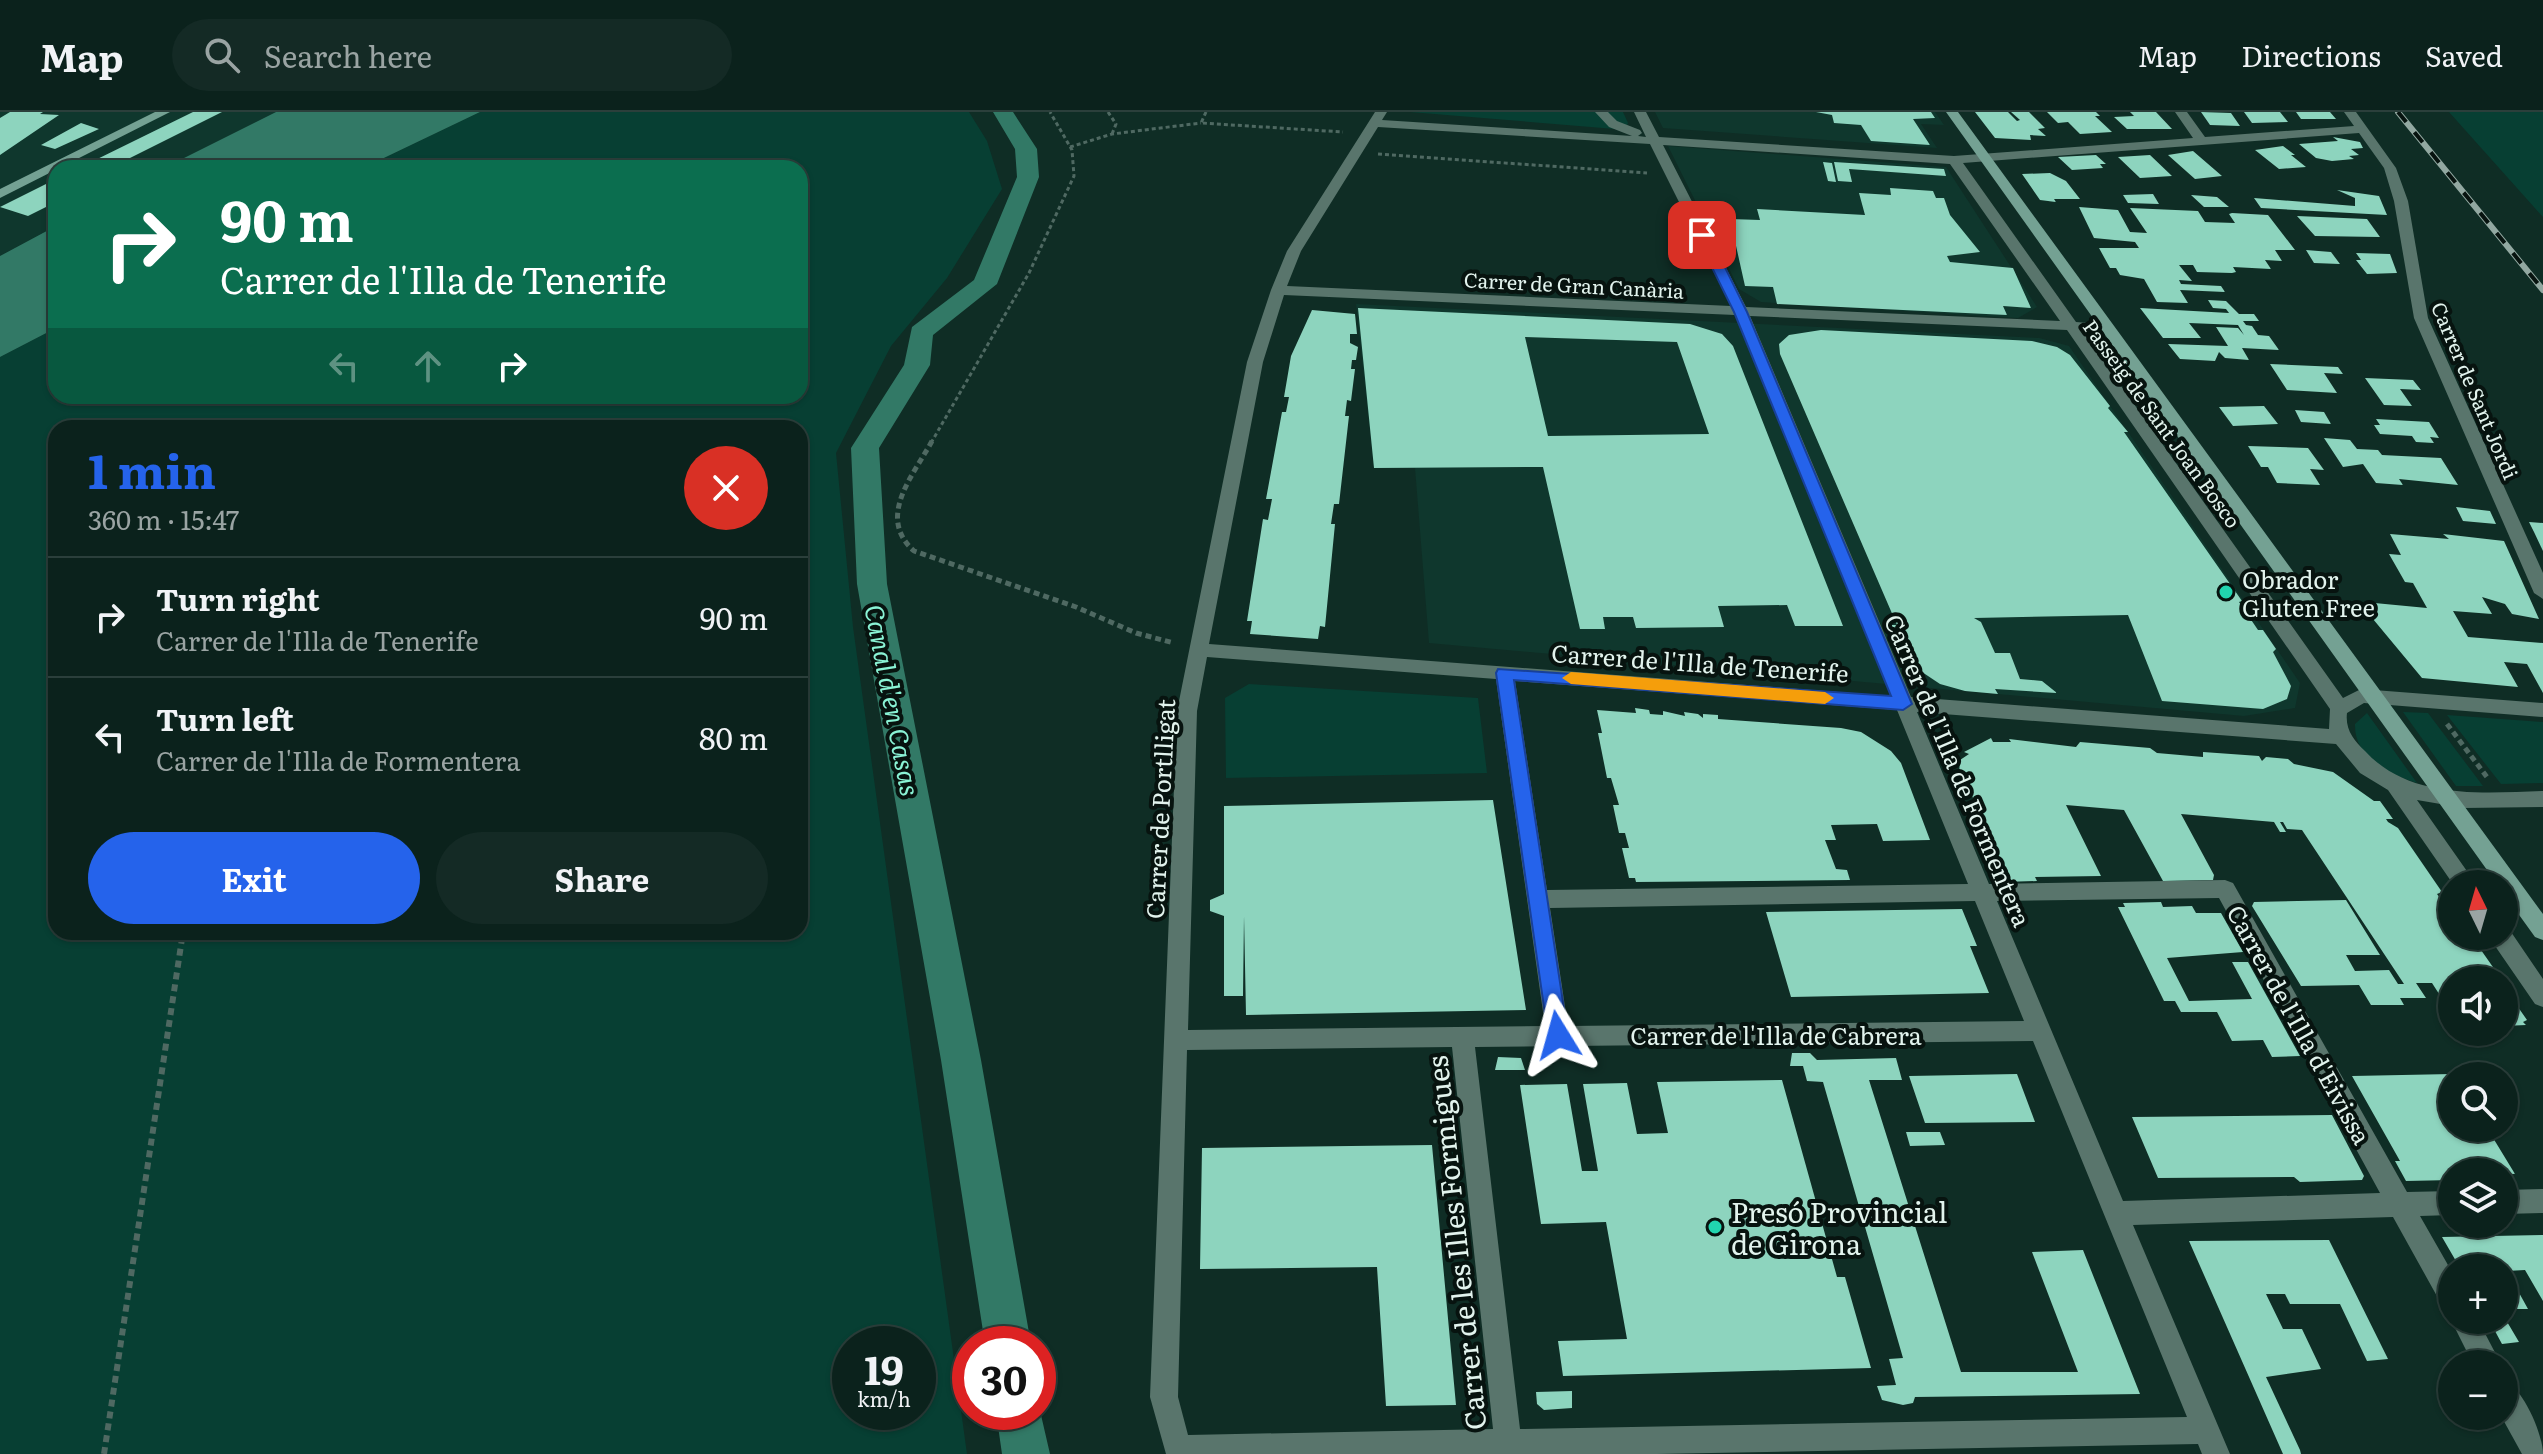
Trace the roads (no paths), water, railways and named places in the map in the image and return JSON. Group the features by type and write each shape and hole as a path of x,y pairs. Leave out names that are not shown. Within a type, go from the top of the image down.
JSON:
{"street":[{"path":"68,160 164,112"},
{"path":"1601,112 1613,124 1654,139"},
{"name":"Carrer de l'Illa de Formentera","path":"1640,112 1741,312 2211,1442"},
{"path":"1952,112 2543,931"},
{"path":"2181,112 2201,140"},
{"name":"Carrer de Sant Jordi","path":"2350,112 2383,155 2401,201 2421,318 2543,593"},
{"path":"1377,118 1954,160 2363,129"},
{"name":"Carrer de Portlligat","path":"1377,118 1294,251 1278,290 1255,362 1214,587 1187,711 1164,1397 1178,1449 1508,1443"},
{"name":"Passeig de Sant Joan Bosco","path":"1954,160 2340,708"},
{"path":"0,194 48,170"},
{"name":"Carrer de Gran Canària","path":"1278,290 2108,328"},
{"name":"Carrer de l'Illa de Tenerife","path":"1198,650 2341,737"},
{"path":"1504,673 1558,1035"},
{"path":"2455,870 2396,786 2365,764 2341,737 2337,726 2340,708 2346,702 2372,695 2543,710"},
{"path":"2396,786 2448,799 2543,799"},
{"name":"Carrer de l'Illa d'Eivissa","path":"1538,899 2225,889 2438,1272"},
{"path":"2511,950 2543,997"},
{"name":"Carrer de l'Illa de Cabrera","path":"1176,1040 2040,1031"},
{"name":"Carrer de les Illes Formigues","path":"1462,1036 1508,1443"},
{"path":"2518,1202 2543,1201"},
{"path":"2115,1213 2438,1204"},
{"path":"2518,1419 2537,1454"},
{"path":"1508,1443 2211,1442"}],"waterway":[{"name":"Canal d'en Casas","path":"1003,112 1026,149 1028,177 985,284 921,332 917,365 865,448 872,584 961,1060 1005,1326"},
{"name":"Canal d'en Casas","path":"1022,1430 1026,1454"}],"railway":[{"path":"2398,112 2543,290"}],"place":[{"name":"Obrador Gluten Free","path":"2226,592"},
{"name":"Presó Provincial de Girona","path":"1715,1227"}]}
